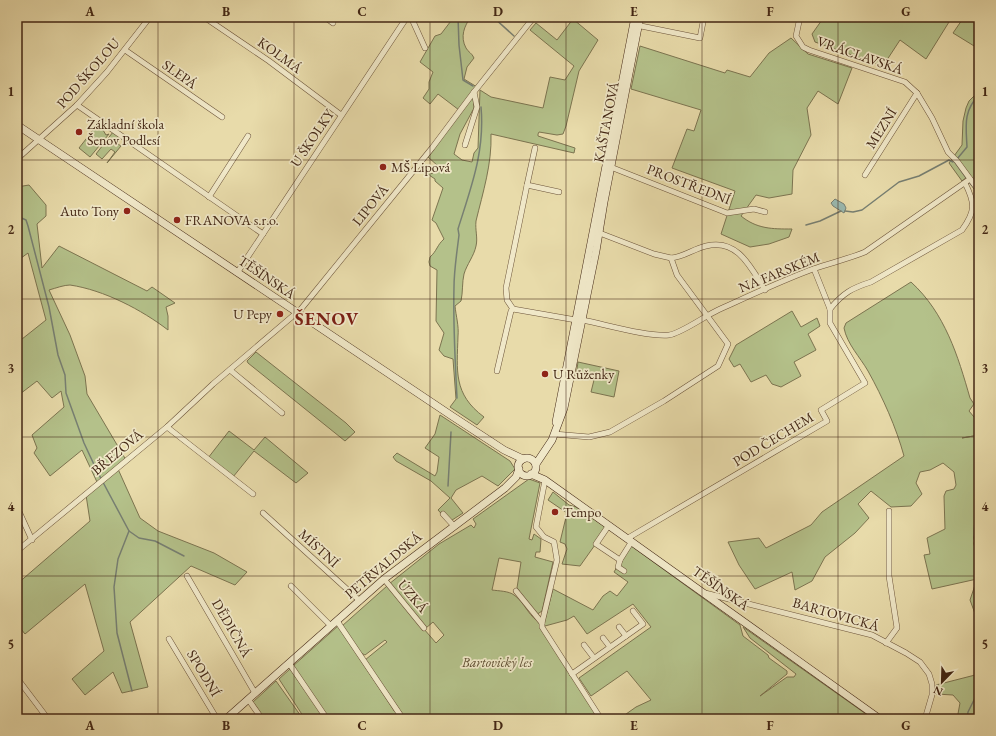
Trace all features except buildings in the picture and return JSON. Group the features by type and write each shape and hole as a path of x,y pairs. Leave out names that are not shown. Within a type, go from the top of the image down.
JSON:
{"main road":[{"name":"KAŠTANOVÁ","path":"635,17 636,25"},
{"name":"KAŠTANOVÁ","path":"532,471 554,434 564,408 595,231 636,25 640,17"},
{"name":"TĚŠÍNSKÁ","path":"17,125 523,463"},
{"path":"523,463 545,451"},
{"path":"523,463 532,471"},
{"path":"523,463 532,471"},
{"name":"PETŘVALDSKÁ","path":"505,488 516,477 523,463"},
{"name":"TĚŠÍNSKÁ","path":"532,471 704,592 880,719"},
{"name":"PETŘVALDSKÁ","path":"226,719 384,579 505,488 532,471"}],"street":[{"name":"POD ŠKOLOU","path":"17,159 78,105 125,50 150,17"},
{"name":"KOLMÁ","path":"204,17 269,61 342,115"},
{"path":"325,17 333,23"},
{"name":"U ŠKOLKY","path":"237,273 408,17"},
{"path":"411,17 425,48"},
{"name":"LIPOVÁ","path":"297,313 439,139 474,92 534,17"},
{"path":"636,25 700,38 704,17"},
{"name":"VRÁCLAVSKÁ","path":"800,17 796,36 803,47 829,58 905,82 917,93 932,118 948,152 956,160 968,180 979,191"},
{"name":"SLEPÁ","path":"125,50 222,117"},
{"path":"465,145 477,107 474,92"},
{"name":"MEZNÍ","path":"865,175 917,93"},
{"path":"78,105 263,234"},
{"path":"209,197 248,136"},
{"path":"497,371 513,309 507,300 506,288 535,148"},
{"name":"PROSTŘEDNÍ","path":"608,166 727,213 754,209 764,212"},
{"path":"830,309 841,296 858,286 871,282 962,230 967,223 974,206 968,180"},
{"name":"NA FARSKÉM","path":"513,309 639,332 667,335 674,334 706,316 765,290 814,269 848,259 865,252 968,180"},
{"path":"527,185 559,192"},
{"path":"595,231 654,254 671,258 680,257 706,246 723,246 738,252 746,259 765,290"},
{"path":"554,434 589,437 610,432 664,401 718,366 728,344 677,275 671,258"},
{"name":"POD ČECHEM","path":"630,540 827,421 821,410 865,383 830,323 830,309 814,269"},
{"name":"BŘEZOVÁ","path":"17,551 166,427 297,313"},
{"path":"230,370 282,413"},
{"path":"166,427 253,494"},
{"path":"542,622 558,554 554,542 544,537 536,527 545,480"},
{"path":"17,507 32,540"},
{"path":"886,643 897,628 889,576 889,511"},
{"name":"MÍSTNÍ","path":"263,513 360,600"},
{"path":"443,514 454,526"},
{"path":"979,523 976,541 979,557"},
{"path":"609,525 596,544 620,560"},
{"path":"624,571 618,567 630,540"},
{"name":"DĚDIČNÁ","path":"187,576 256,693"},
{"name":"ÚZKÁ","path":"384,579 424,628"},
{"path":"290,586 334,624 403,719"},
{"path":"516,591 542,622 546,633 601,719"},
{"name":"BARTOVICKÁ","path":"704,592 872,635 920,662 929,674 932,684 932,695 925,719"},
{"path":"572,674 643,624 633,611"},
{"path":"619,627 626,636"},
{"path":"603,638 610,647"},
{"name":"SPODNÍ","path":"169,639 217,719"},
{"path":"584,645 594,658"},
{"path":"289,663 327,719"},
{"path":"17,678 48,719"},
{"path":"248,699 262,719"}],"green space":[{"path":"454,17 471,17 466,24 463,40 466,48 474,58 467,67 464,79 477,87 459,110 438,94 430,104 423,98 429,89 429,82 433,72 420,62 435,36 441,34"},
{"path":"824,17 941,17 949,22 926,59 900,40 883,66 815,42 812,34"},
{"path":"964,17 979,17 979,49 953,33"},
{"path":"573,19 598,40 579,71 563,134 557,135 539,132 538,136 575,148 574,153 491,134 489,167 476,221 476,246 464,274 461,301 455,306 458,328 457,360 459,381 467,400 484,417 477,425 450,407 456,399 453,359 444,356 439,350 444,333 436,321 437,270 430,266 429,262 430,257 444,239 436,223 432,220 443,188 435,181 435,179 420,169 423,166 432,174 438,166 428,157 473,96 474,108 460,134 454,154 462,160 472,162 474,153 478,148 480,90 491,97 543,108 550,77 565,80 574,66 530,30 536,23 557,40"},
{"path":"791,38 808,54 852,68 838,104 818,91 807,108 811,135 793,170 792,194 769,198 756,195 741,216 759,226 792,229 789,237 769,244 750,247 721,234 735,191 672,168 687,129 694,131 701,110 631,89 640,46 725,73 727,70 750,77 769,53"},
{"path":"979,91 979,190 968,176 962,181 949,163 962,145 963,121 966,108 969,101"},
{"path":"97,125 97,128 103,130 106,135 109,134 90,157 79,148"},
{"path":"113,132 120,136 115,142 121,146 107,163 115,152 111,149 102,159 96,154"},
{"path":"29,185 46,205 46,216 37,224 42,268 59,246 147,291 152,287 175,303 166,307 168,316 168,330 135,308 96,291 70,285 49,290 70,335 85,376 87,394 126,460 97,482 82,450 50,476 34,453 37,448 32,435 64,407 61,391 52,398 37,381 20,394 17,390 17,343 46,320 28,253 17,261 17,232 21,228 17,223 17,187"},
{"path":"911,282 933,307 949,336 970,398 974,404 969,411 974,417 979,416 979,520 976,542 979,568 979,632 977,619 970,600 977,579 932,589 924,555 930,554 927,538 945,529 944,496 946,491 954,489 956,485 954,472 943,463 930,470 920,472 916,483 922,494 911,506 891,507 871,491 858,504 869,518 855,533 825,557 812,581 795,590 792,572 755,589 739,565 728,542 759,538 766,548 811,525 822,512 904,456 884,402 868,371 848,340 844,328 846,323"},
{"path":"792,311 801,327 817,318 820,326 808,334 816,350 794,362 801,376 781,387 772,384 766,375 751,382 740,364 734,367 729,359 736,345"},
{"path":"256,352 346,423 355,432 345,441 248,363 247,361"},
{"path":"578,362 619,371 614,397 591,392 594,380 576,376"},
{"path":"440,415 510,461 515,469 498,486 482,476 456,490 451,498 463,513 449,522 438,510 450,498 431,481 396,461 393,457 397,453 435,476 439,457 425,448 435,434"},
{"path":"229,431 254,450 265,437 308,473 296,483 254,451 233,477 208,458"},
{"path":"118,469 140,518 158,531 214,553 247,572 235,585 191,566 130,622 148,687 122,693 113,672 85,695 72,679 104,651 85,584 25,634 17,624 17,584 90,521 86,495"},
{"name":"Bartovický les","path":"529,479 540,483 529,539 532,540 534,534 541,539 540,552 536,552 535,557 553,562 542,611 536,615 517,588 521,562 499,558 492,590 507,592 514,595 534,618 542,623 601,719 406,719 365,660 387,642 385,640 365,655 361,653 342,626 387,586 436,643 444,635 433,622 426,628 389,584 439,544 471,525 474,528 476,524 473,519"},
{"path":"553,492 569,505 576,507 607,528 580,566 562,564 567,549 565,544 560,542 567,513 548,500"},
{"path":"630,545 740,625 743,636 787,671 787,674 760,696 787,677 794,677 796,674 750,638 743,627 873,719 619,719 636,707 651,700 627,671 591,696 579,678 651,627 633,604 587,634 574,616 567,620 545,626 544,623 553,589 593,610 603,596 610,591 617,596 628,582 614,572"},
{"path":"338,626 394,711 397,710 403,719 328,719 293,666"},
{"path":"290,669 325,719 305,719 279,679"},
{"path":"979,674 979,693 975,719 957,719 960,703 953,695 936,694 936,685"},
{"path":"276,681 303,719 265,719 253,702"}],"water":[{"path":"835,199 844,204 846,208 844,213 831,203"}],"waterway":[{"path":"458,17 459,45 463,80 473,86"},
{"path":"493,17 514,36"},
{"path":"957,159 967,147 966,126 968,113 970,107 979,95"},
{"path":"457,398 454,342 454,274 459,235 458,229 472,184 479,154 482,123 481,107"},
{"path":"845,211 853,212 862,210 899,182 919,176 949,160 953,162"},
{"path":"954,161 967,179"},
{"path":"969,182 974,188"},
{"path":"806,225 820,221 841,211"},
{"path":"17,216 26,220 28,226 49,307 58,355 65,375 66,393 84,443 129,531 118,559 114,587 117,633 132,691"},
{"path":"448,486 451,432"},
{"path":"979,500 974,528 975,551 979,570"},
{"path":"129,531 139,538 155,541 184,556"},
{"path":"979,586 979,606"},
{"path":"967,719 968,712 979,690"}],"place":[{"name":"Základní škola Šenov Podlesí","path":"79,132"},
{"name":"MŠ Lipová","path":"383,167"},
{"name":"Auto Tony","path":"127,211"},
{"name":"FRANOVA s.r.o.","path":"177,220"},
{"name":"U Pepy","path":"280,314"},
{"name":"U Růženky","path":"545,374"},
{"name":"Tempo","path":"555,512"}],"district":[{"name":"ŠENOV","path":"327,318"}]}
